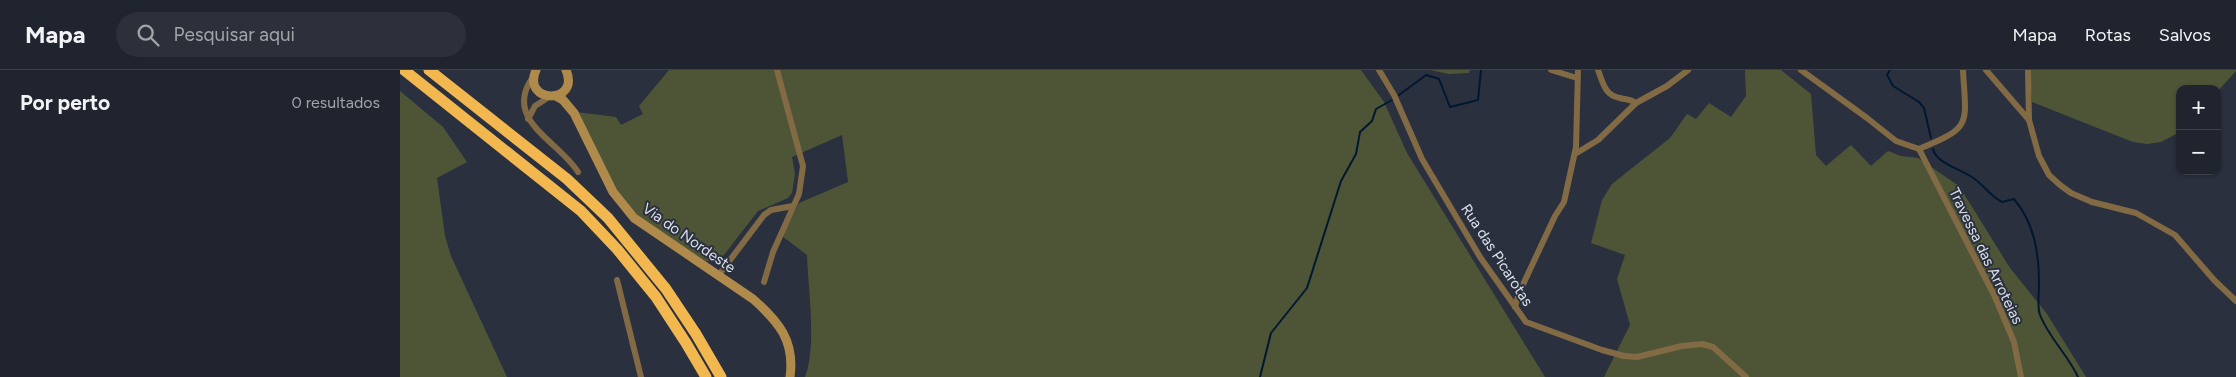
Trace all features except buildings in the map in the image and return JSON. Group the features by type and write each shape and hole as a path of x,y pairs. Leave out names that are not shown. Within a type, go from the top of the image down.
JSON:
{"highway":[{"path":"404,70 581,211 617,249 656,297 706,377"},
{"path":"429,70 567,179 608,218 666,289 696,334 720,377"}],"main road":[{"name":"Via do Nordeste","path":"567,72 567,86 574,113 613,192 623,206 647,228 753,299 770,314 781,329 790,351 790,377"},
{"name":"Via do Nordeste","path":"534,73 536,88 539,92 562,100 574,113"},
{"path":"552,96 567,86"}],"street":[{"path":"764,282 773,252 799,194 803,166 777,70"},
{"name":"Rua das Picarotas","path":"1379,70 1394,96 1422,159 1480,257 1526,322 1602,350 1624,356 1637,357 1682,346 1702,344 1713,347 1746,377"},
{"path":"1551,70 1577,78"},
{"path":"1515,308 1519,293 1555,216 1564,202 1575,154 1578,70"},
{"path":"1598,70 1604,87 1609,94 1619,98 1630,99 1636,103"},
{"path":"1575,154 1598,140 1636,103 1667,86 1688,70"},
{"path":"1801,70 1868,118 1896,141 1918,149 1957,130 1965,120 1963,70"},
{"path":"1986,70 2029,120"},
{"path":"2028,70 2029,120 2040,156 2049,175 2071,193 2092,202 2136,213 2175,235 2214,280 2236,301"},
{"path":"534,73 524,97 528,119 536,130 560,150 578,172"},
{"path":"528,119 535,106 552,96"},
{"name":"Travessa das Arroteias","path":"1918,149 1994,297 2014,342 2021,377"},
{"path":"718,276 764,215 771,210 793,206"},
{"path":"617,280 641,377"}],"green space":[{"path":"669,70 1361,70 1384,102 1407,153 1545,377 805,377 811,350 807,255 782,236 799,203 848,182 842,135 792,157 795,174 792,193 788,198 758,211 720,260 715,262 706,261 638,217 620,198 576,112 616,117 621,125 643,114 639,106"},
{"path":"1430,70 1470,70 1469,73 1449,74"},
{"path":"1745,70 1781,70 1811,94 1816,155 1826,166 1851,145 1871,166 1888,151 1901,156 1918,158 1959,186 2010,268 2047,314 2086,377 1604,377 1630,325 1617,279 1625,255 1591,243 1602,200 1612,184 1670,138 1687,114 1696,119 1709,103 1731,117 1746,96"},
{"path":"2030,70 2236,70 2221,88 2221,85 2176,85 2176,134 2161,142 2147,144 2133,142 2032,102"},
{"path":"400,91 443,127 467,162 437,178 445,236 451,256 507,377 400,377"}],"waterway":[{"path":"1399,95 1426,75 1439,79 1450,107 1478,100 1481,70"},
{"path":"1890,70 1887,75 1893,86 1919,102 1924,108 1931,138"},
{"path":"1260,377 1271,333 1307,288 1341,181 1356,154 1360,132 1372,121 1376,109 1392,100"},
{"path":"1933,149 1943,162 1972,177 1998,200 2002,202 2014,199 2021,209 2031,229 2037,251 2040,315 2048,331 2078,377"}]}
